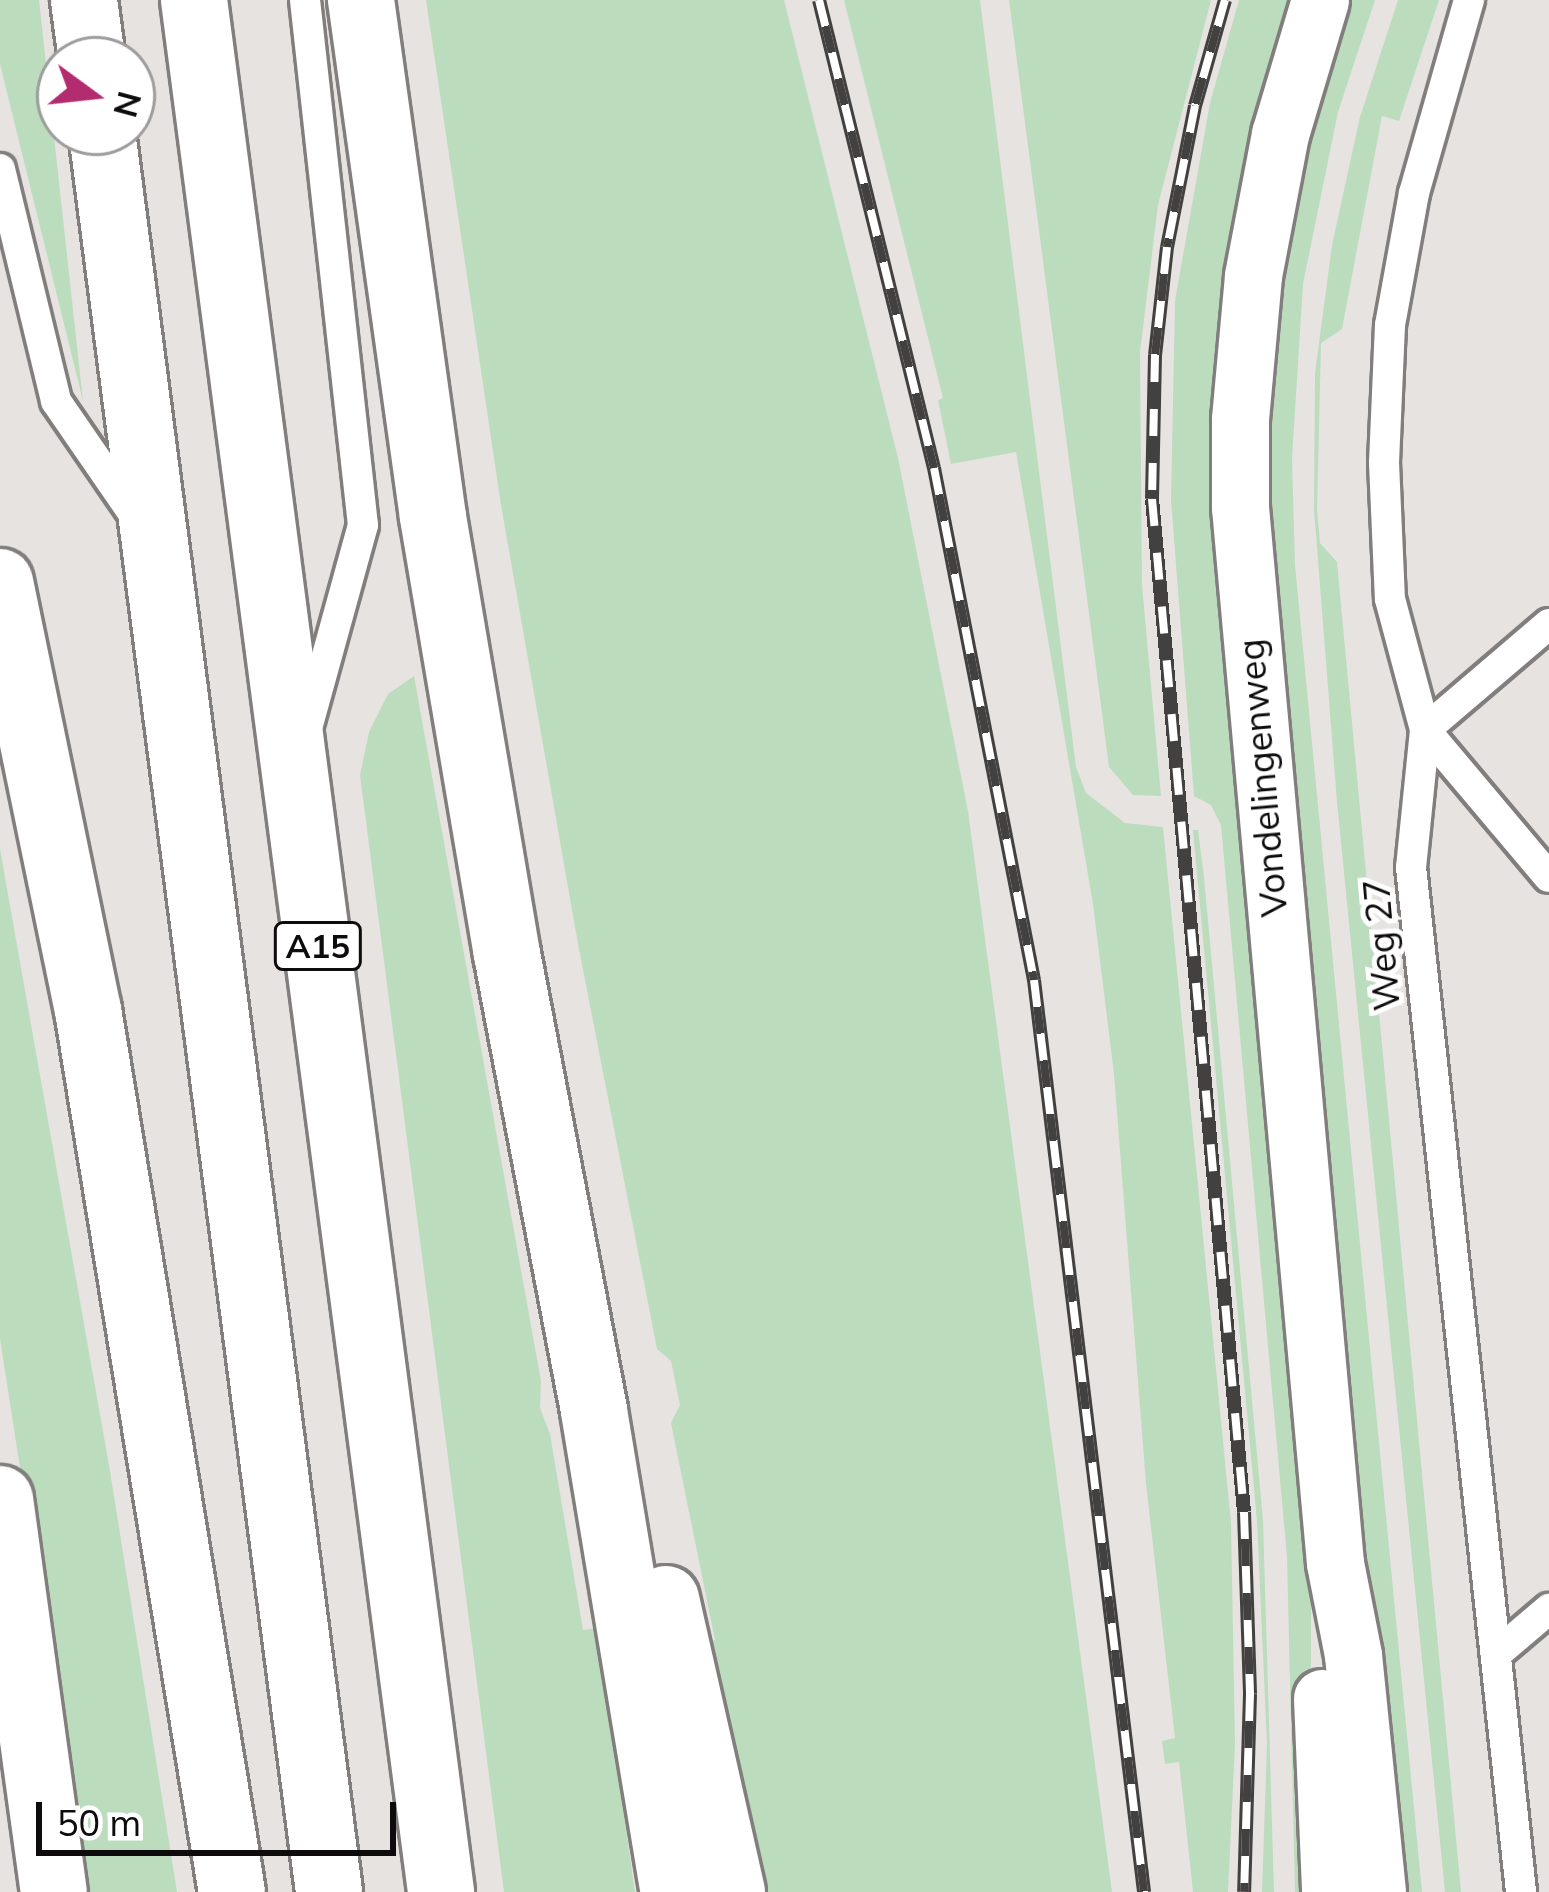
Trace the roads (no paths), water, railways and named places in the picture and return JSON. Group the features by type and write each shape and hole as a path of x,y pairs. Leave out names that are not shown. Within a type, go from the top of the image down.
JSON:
{"highway":[{"path":"85,0 89,36"},
{"name":"A15","path":"194,0 441,1892"},
{"path":"361,0 433,517 507,954 595,1411 732,1892"},
{"path":"105,156 329,1892"},
{"path":"0,582 88,1010 232,1892"},
{"path":"0,1499 54,1892"},
{"path":"651,1619 674,1892"}],"street":[{"name":"Vondelingenweg","path":"1320,0 1280,134 1253,276 1239,478 1250,646 1334,1563 1354,1655 1377,1892"},
{"name":"Vondelingenweg","path":"1330,1892 1321,1660 1334,1563"}],"lane":[{"path":"296,770 363,525 304,0"},
{"name":"Weg 27","path":"1469,0 1414,193 1390,325 1384,463 1390,599 1424,730 1411,867 1521,1892"},
{"path":"0,170 56,401 157,548"},
{"path":"1549,624 1424,730 1549,877"},
{"path":"1496,1654 1549,1609"}],"railway":[{"path":"819,0 934,468 1034,980 1144,1892"},
{"path":"1225,0 1195,106 1167,247 1155,355 1152,499 1244,1512 1250,1694 1244,1892"}]}
